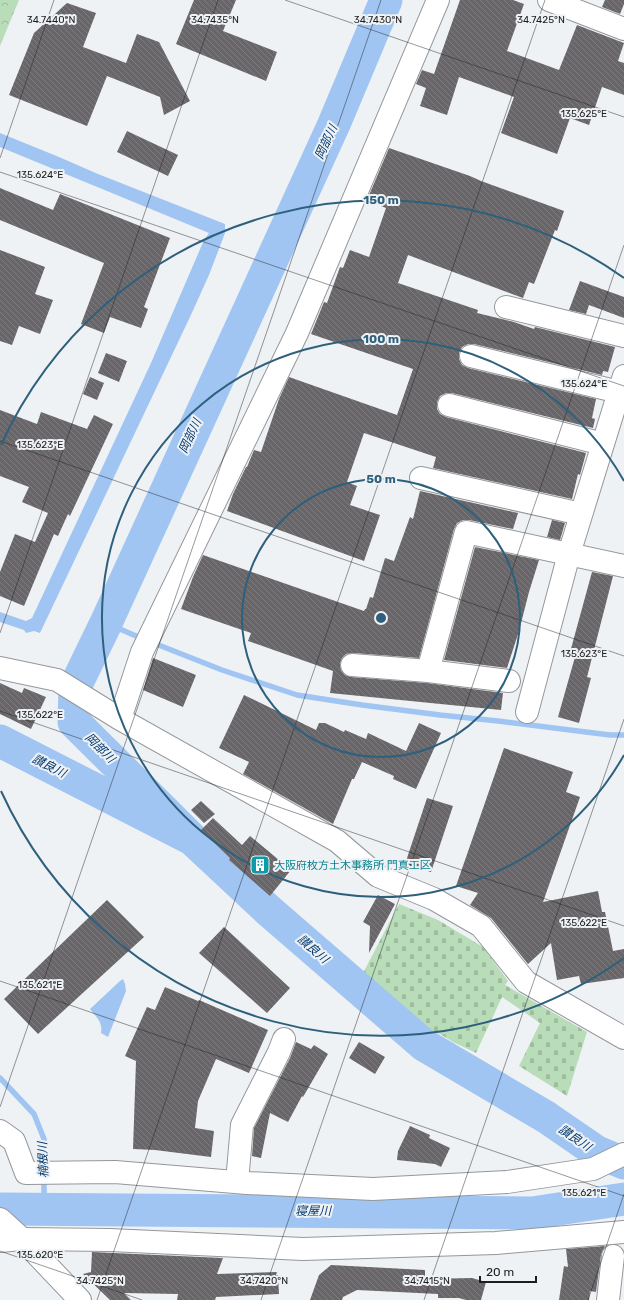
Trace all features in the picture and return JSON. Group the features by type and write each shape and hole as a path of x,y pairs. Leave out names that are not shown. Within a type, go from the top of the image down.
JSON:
{"street":[{"path":"120,719 142,652 297,333 438,0"},
{"path":"549,0 578,5 624,29"},
{"path":"506,307 624,336"},
{"path":"471,356 622,384 568,554 527,712"},
{"path":"449,405 603,444"},
{"path":"420,478 581,514"},
{"path":"428,671 466,532 624,566"},
{"path":"352,665 428,671 509,681"},
{"path":"0,668 57,680 120,719 337,841 378,876 434,899 481,926 526,982 624,1038"},
{"path":"237,1182 242,1125 279,1052 284,1038"},
{"path":"0,1130 14,1141 26,1173 115,1172 237,1182 374,1189 507,1182 593,1169 624,1154"},
{"path":"0,1219 22,1239 80,1300"},
{"path":"0,1241 22,1239 110,1240 303,1249 496,1243 624,1232"},
{"path":"608,1300 613,1256"}],"green space":[{"path":"0,0 19,0 0,46"},
{"path":"399,904 438,920 483,947 508,981 505,985 587,1032 567,1096 519,1066 540,1023 502,997 476,1053 440,1034 425,1029 362,975"}],"water":[{"path":"0,133 98,174 225,224 225,233 209,275 40,633 34,631 26,633 24,630 0,622 0,612 26,621 32,618 151,363 204,240 209,233 0,147"},
{"path":"123,979 126,991 108,1037 101,1033 100,1023 90,1009"}],"building":[{"path":"194,0 236,0 223,31 277,52 266,81 176,44"},
{"path":"460,0 513,0 524,4 507,51 559,70 577,25 624,43 618,61 624,63 624,95 602,87 589,125 570,118 557,154 501,133 514,97 459,77 447,115 420,106 426,88 416,84 422,70 434,74"},
{"path":"605,0 624,0 620,14 602,7"},
{"path":"67,3 96,13 83,47 126,63 137,34 159,42 190,101 164,115 160,97 107,76 87,126 9,95 34,33"},
{"path":"127,131 178,155 168,176 117,152"},
{"path":"389,148 564,211 534,284 529,282 523,298 408,255 398,283 478,310 477,313 514,322 534,329 535,327 615,347 608,372 603,371 602,375 474,344 468,344 462,347 459,353 459,359 462,365 468,368 596,399 592,418 595,419 593,428 452,393 446,393 440,396 437,402 437,409 440,414 446,417 586,453 580,475 578,474 572,499 433,468 436,457 364,433 347,482 357,486 350,505 380,515 364,561 227,511 233,494 254,450 261,452 279,399 289,377 397,415 413,369 311,334 324,302 327,303 340,267 343,268 350,250 369,257 386,208 367,200"},
{"path":"0,188 53,210 60,194 170,238 144,307 148,309 141,328 110,317 104,333 81,324 104,263 0,220"},
{"path":"0,250 45,267 35,294 53,300 40,334 19,326 12,345 0,341"},
{"path":"580,281 624,297 624,318 589,305 586,314 569,310"},
{"path":"106,353 127,361 119,382 98,373"},
{"path":"90,377 104,383 97,400 83,394"},
{"path":"0,410 37,424 41,412 87,429 94,415 113,424 70,516 68,514 58,536 54,534 24,606 0,596 0,572 15,534 35,542 48,513 22,502 29,487 0,476"},
{"path":"420,491 518,513 513,529 469,520 463,520 457,523 454,529 419,658 353,653 346,654 342,658 340,664 341,670 345,675 351,677 427,683 503,693 501,710 330,693 333,671 248,641 251,633 181,609 203,555 364,611 370,597 373,598 385,558 394,561 410,517 413,519"},
{"path":"552,520 565,523 560,540 547,537"},
{"path":"475,547 539,560 507,668 444,660"},
{"path":"592,572 613,576 587,677 591,678 579,723 558,717 575,657 569,656"},
{"path":"153,658 196,675 183,707 143,690"},
{"path":"0,683 22,693 24,688 46,697 31,729 0,714"},
{"path":"244,695 316,730 319,723 325,723 344,732 345,730 366,739 368,733 406,751 419,723 441,733 416,789 393,779 394,776 362,762 354,779 352,779 333,824 243,774 249,762 219,748"},
{"path":"504,748 573,772 566,792 580,797 543,902 598,891 602,912 605,912 613,951 624,949 624,978 581,984 579,976 557,980 551,943 528,964 491,918 470,905 478,893 456,886"},
{"path":"427,798 453,806 431,872 405,864"},
{"path":"201,801 215,814 204,823 191,810"},
{"name":"大阪府枚方土木事務所 門真工区","path":"213,818 242,845 250,836 291,870 270,896 229,860 230,858 201,830"},
{"path":"378,895 395,904 369,953 370,926 363,922"},
{"path":"107,900 144,937 38,1034 4,999"},
{"path":"224,927 290,988 267,1013 199,953"},
{"path":"165,987 268,1030 249,1073 216,1059 198,1101 195,1128 214,1131 211,1157 155,1150 133,1149 136,1061 125,1056 147,1007 155,1010"},
{"path":"296,1042 311,1049 314,1045 328,1054 288,1122 270,1113 261,1158 252,1156 254,1128 290,1058"},
{"path":"359,1042 385,1057 375,1074 349,1058"},
{"path":"410,1126 430,1135 429,1138 450,1148 441,1167 435,1164 397,1160 398,1151"},
{"path":"605,1246 601,1255 596,1292 590,1291 589,1300 559,1300 564,1266 568,1267 566,1249"},
{"path":"92,1252 223,1258 217,1274 277,1272 276,1275 278,1275 279,1294 216,1297 215,1300 177,1300 178,1294 124,1293 131,1300 110,1300 83,1274 91,1272"},
{"path":"331,1265 425,1270 425,1279 472,1278 486,1282 481,1300 438,1298 438,1294 357,1290 343,1297 342,1300 310,1300 319,1275"}],"waterway":[{"name":"岡部川","path":"192,839 74,722 75,687 106,623 334,124 386,0"},
{"path":"106,623 143,639"},
{"path":"151,642 222,670 297,695 440,715 610,735 624,735"},
{"name":"讃良川","path":"0,741 192,839 268,910 424,1045 546,1117 597,1152 624,1163"},
{"name":"楠根川","path":"0,1078 34,1114 44,1139 44,1168"},
{"name":"楠根川","path":"44,1177 44,1209"},
{"name":"寝屋川","path":"0,1209 532,1213 624,1199"}],"place":[{"name":"大阪府枚方土木事務所 門真工区","path":"260,865"}]}
